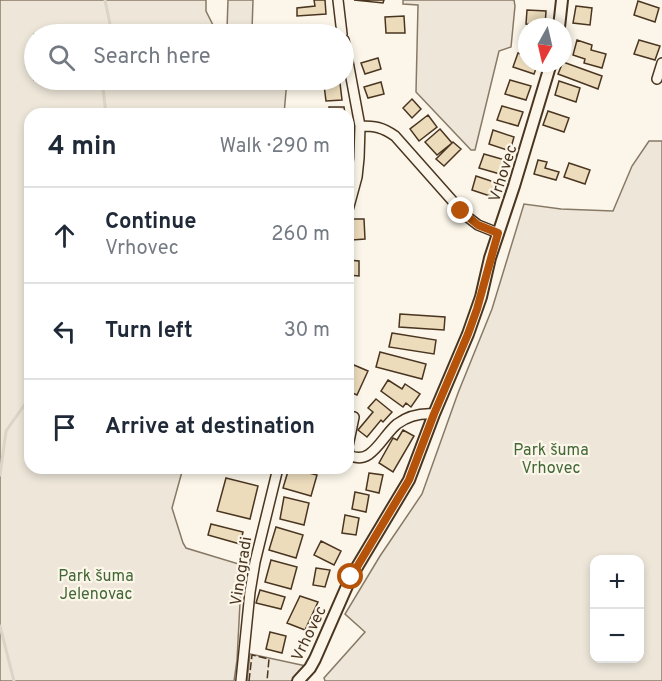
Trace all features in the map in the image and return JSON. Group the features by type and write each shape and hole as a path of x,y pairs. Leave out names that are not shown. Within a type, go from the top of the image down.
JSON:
{"street":[{"path":"338,0 341,24"},
{"path":"560,18 562,0"},
{"path":"657,79 662,63"},
{"name":"Vrhovec","path":"298,681 315,659 351,577 409,480 477,309 548,72"},
{"path":"353,90 360,126 359,158 354,188"},
{"path":"360,126 376,126 395,136 465,215 478,225 498,233"},
{"path":"354,458 362,459 370,454 397,424 407,418 422,413 434,414"},
{"name":"Vinogradi","path":"241,681 255,562 277,474"}],"green space":[{"name":"Park šuma Jelenovac","path":"0,0 206,0 206,11 212,24 24,24 24,90 286,90 285,108 24,108 24,474 181,474 172,508 186,548 242,565 234,681 0,681"},
{"path":"228,0 253,0 252,24 227,24"},
{"path":"403,0 514,0 511,47 499,51 475,150 471,150 416,92 418,5 403,4"},
{"name":"Park šuma Vrhovec","path":"649,141 662,141 662,681 325,681 324,678 365,632 345,614 380,556 422,494 458,393 492,309 524,204 561,209 613,211 632,166"},
{"path":"250,654 306,666 293,681 247,681"}],"building":[{"path":"314,0 325,0 326,14 297,16 297,8 315,6"},
{"path":"354,0 384,0 383,3"},
{"path":"638,1 659,8 655,22 634,15"},
{"path":"576,6 592,8 590,25 573,23"},
{"path":"527,10 546,11 546,18 526,18"},
{"path":"404,16 405,33 386,33 385,17"},
{"path":"577,40 592,45 591,50 606,54 602,68 584,63 585,59 573,55"},
{"path":"639,40 660,46 655,60 634,54"},
{"path":"518,53 518,69 513,67"},
{"path":"378,58 381,69 365,74 361,63"},
{"path":"572,65 602,76 598,89 558,74 559,72 572,72"},
{"path":"510,80 531,86 526,100 505,94"},
{"path":"559,81 580,88 576,102 555,95"},
{"path":"381,82 384,94 368,98 364,87"},
{"path":"325,90 341,90 342,100 326,101"},
{"path":"412,99 421,109 412,118 403,108"},
{"path":"502,106 523,112 518,126 497,120"},
{"path":"548,111 569,118 564,132 543,125"},
{"path":"428,115 437,127 419,141 410,129"},
{"path":"440,129 452,143 437,155 425,142"},
{"path":"493,130 514,137 510,151 489,144"},
{"path":"453,142 461,149 444,166 436,159"},
{"path":"484,154 505,160 500,174 479,168"},
{"path":"538,160 547,162 545,168 559,172 556,180 534,174"},
{"path":"569,163 590,170 585,184 564,177"},
{"path":"476,176 497,183 493,197 472,190"},
{"path":"354,219 364,219 365,239 354,240"},
{"path":"354,261 359,261 359,276 354,276"},
{"path":"400,314 445,317 444,330 399,327"},
{"path":"392,333 436,340 434,354 389,347"},
{"path":"380,352 426,364 422,379 376,367"},
{"path":"354,365 368,371 357,395 354,394"},
{"path":"388,380 402,389 405,384 420,394 411,407 406,403 403,407 381,391"},
{"path":"376,399 392,412 383,422 381,420 367,437 358,430 373,412 368,408"},
{"path":"403,430 414,436 393,472 379,463 393,438 397,440"},
{"path":"369,473 383,475 379,493 366,490"},
{"path":"287,474 317,475 311,496 283,488"},
{"path":"226,478 258,486 250,519 217,511"},
{"path":"355,492 369,495 366,512 352,509"},
{"path":"284,497 309,503 304,525 280,519"},
{"path":"345,515 359,518 356,535 342,533"},
{"path":"211,524 243,532 240,544 208,535"},
{"path":"276,527 303,535 296,558 269,550"},
{"path":"321,541 341,551 334,565 314,555"},
{"path":"271,560 297,567 291,589 265,582"},
{"path":"316,568 330,570 325,587 313,585"},
{"path":"260,590 285,597 281,609 256,603"},
{"path":"300,596 318,602 305,630 287,623"},
{"path":"270,632 286,636 282,653 266,649"}],"waterway":[{"path":"105,0 110,24"},
{"path":"103,90 105,108"},
{"path":"0,475 6,431 24,406"},
{"path":"0,626 14,681"}],"fence":[{"path":"249,681 252,655 269,659 267,681"}],"route":[{"path":"351,577 409,480 481,297 498,233 478,225 461,211"}]}
